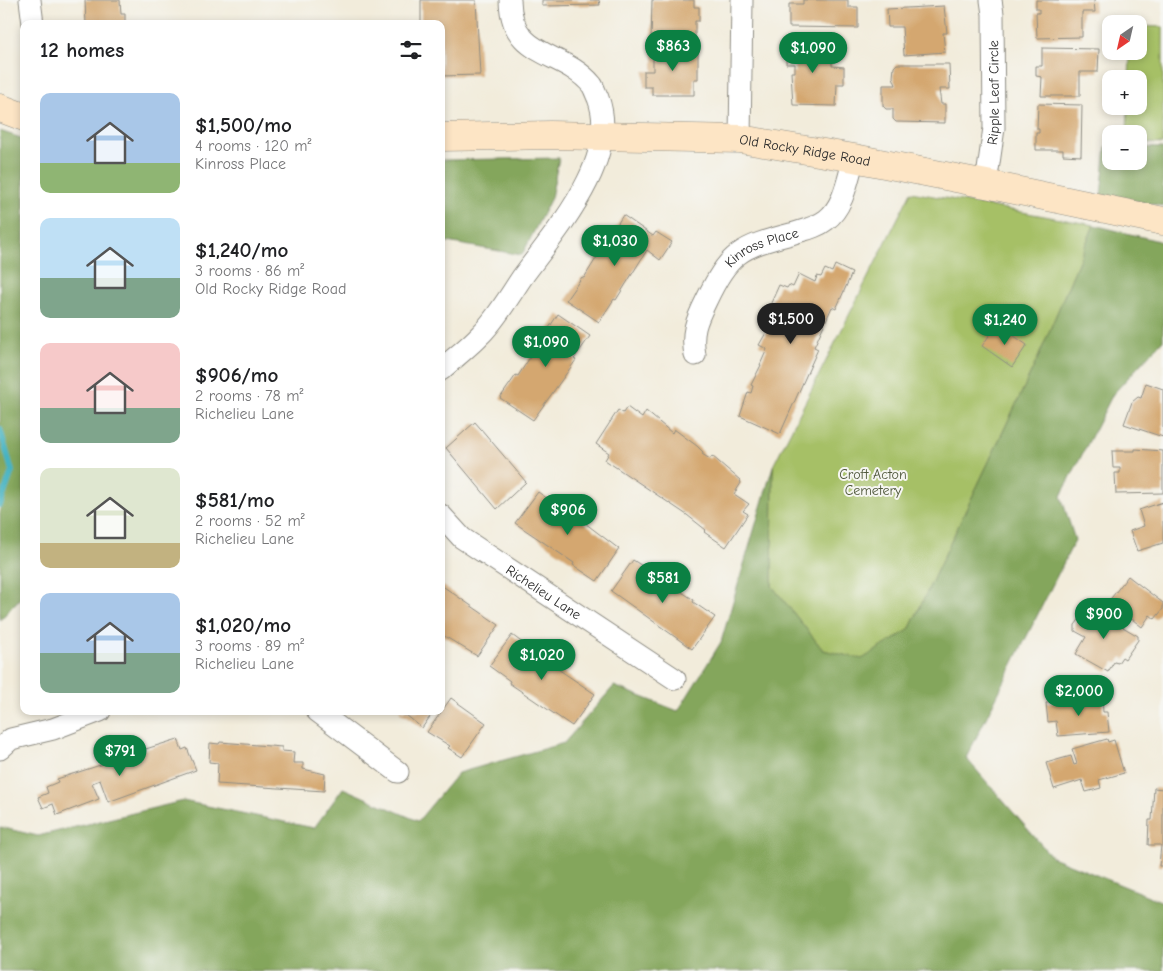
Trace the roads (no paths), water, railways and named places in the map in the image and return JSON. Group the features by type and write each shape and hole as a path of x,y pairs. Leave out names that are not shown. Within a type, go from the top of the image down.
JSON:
{"street":[{"path":"30,0 32,20"},
{"path":"445,366 482,333 568,214 591,176 602,136 602,109 592,85 578,73 535,49 519,34 512,22 510,0"},
{"path":"740,140 742,0"},
{"name":"Ripple Leaf Circle","path":"986,184 994,128 993,14 991,0"},
{"path":"0,108 20,116"},
{"name":"Old Rocky Ridge Road","path":"445,137 602,136 740,140 854,158 1163,222"},
{"name":"Kinross Place","path":"695,355 692,339 698,319 718,277 728,262 739,252 752,245 814,227 827,220 844,193 854,158"},
{"name":"Richelieu Lane","path":"445,519 462,538 675,679"},
{"path":"0,750 11,739 53,729 90,715"},
{"path":"322,715 398,772"}],"waterway":[{"path":"0,429 12,471 0,505"}],"park label":[{"name":"Croft Acton Cemetery","path":"873,482"}]}
